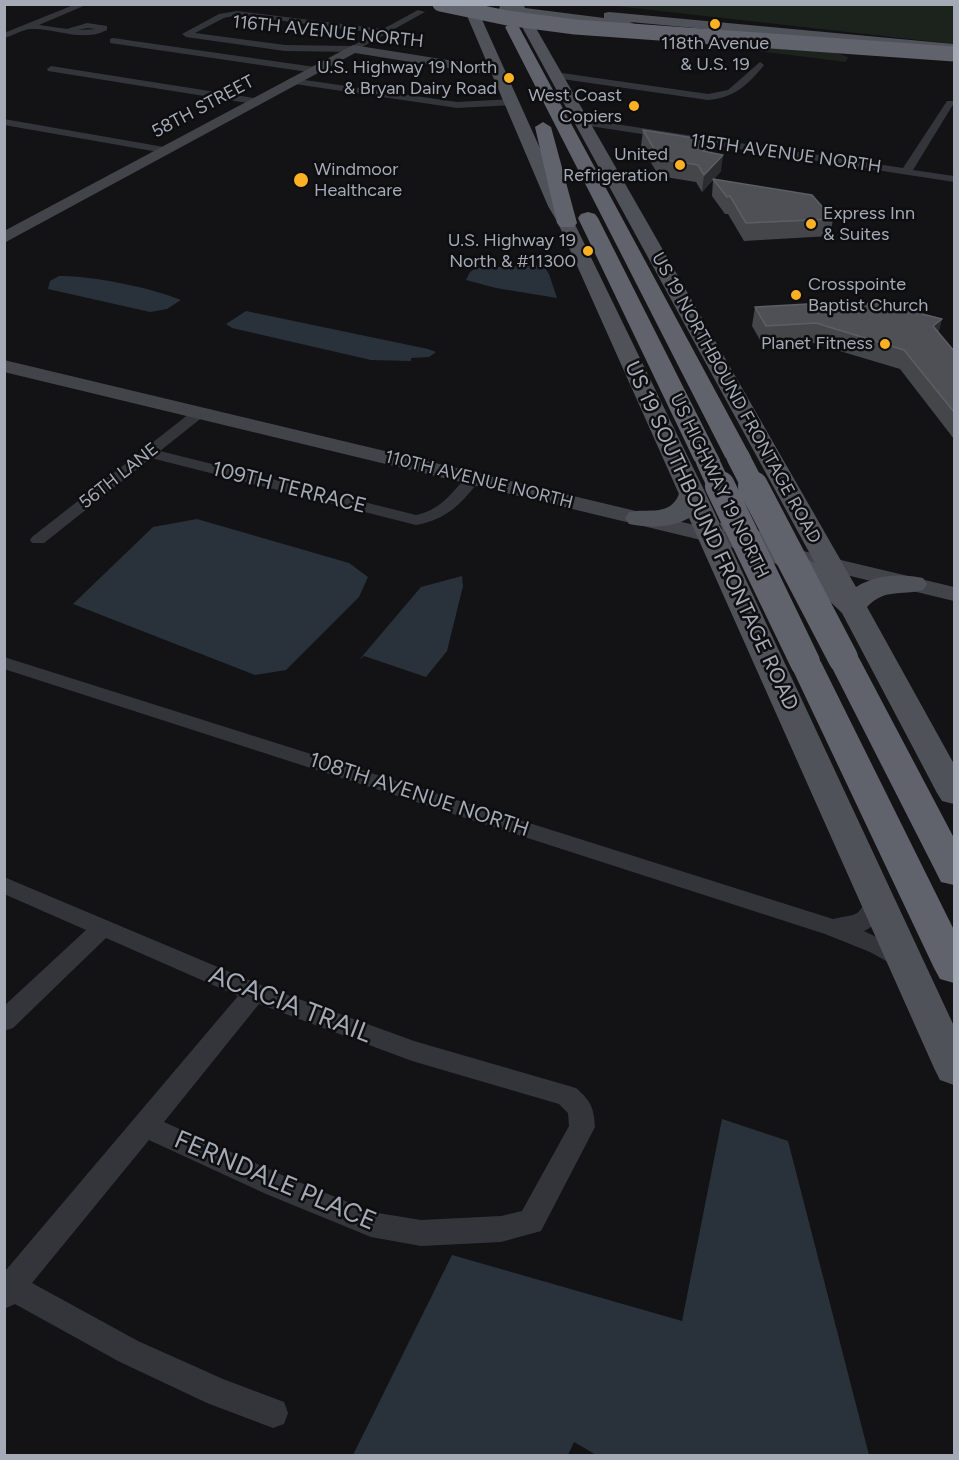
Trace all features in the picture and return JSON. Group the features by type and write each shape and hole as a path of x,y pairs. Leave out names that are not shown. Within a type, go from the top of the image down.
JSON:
{"highway":[{"path":"440,4 494,17 585,28 954,53"},
{"path":"452,4 519,18 564,23 826,40 954,53"},
{"path":"500,11 500,64"},
{"name":"US HIGHWAY 19 NORTH","path":"500,11 582,133 738,457 954,872"},
{"name":"US HIGHWAY 19 NORTH","path":"567,223 541,122 954,968"},
{"path":"582,133 640,228"}],"main road":[{"path":"500,11 658,21 954,53"},
{"path":"500,11 558,16 707,36 954,53"},
{"path":"500,11 558,79 582,133"},
{"name":"US 19 SOUTHBOUND FRONTAGE ROAD","path":"500,64 513,102 557,206 713,537 954,1068"},
{"name":"US 19 NORTHBOUND FRONTAGE ROAD","path":"640,228 830,565 954,793"},
{"path":"688,484 744,490 758,485 766,477 771,462"},
{"path":"638,518 664,518 680,513 688,506 688,484"},
{"path":"688,484 740,532 821,578 858,619"},
{"path":"741,600 748,582 791,517 793,502"},
{"path":"858,619 865,591 876,586 912,584"},
{"path":"769,662 768,635 772,623 781,618 807,613 858,619"}],"street":[{"path":"4,36 84,4"},
{"name":"58TH STREET","path":"4,238 422,12"},
{"name":"116TH AVENUE NORTH","path":"386,32 237,13 222,16 186,34 285,48 353,49 465,66 500,64"},
{"path":"30,26 70,30"},
{"path":"113,41 315,70"},
{"path":"558,79 583,80 708,98 730,95 760,65"},
{"path":"51,69 254,101"},
{"path":"291,81 457,105 513,102"},
{"path":"906,172 950,103"},
{"path":"4,122 164,150"},
{"name":"115TH AVENUE NORTH","path":"582,133 601,129 617,129 954,179"},
{"name":"110TH AVENUE NORTH","path":"4,366 954,594"},
{"name":"56TH LANE","path":"38,540 199,413"},
{"name":"109TH TERRACE","path":"148,453 416,520 440,514 472,479"},
{"name":"108TH AVENUE NORTH","path":"4,663 833,928 878,946 908,963"},
{"name":"ACACIA TRAIL","path":"4,885 255,993 412,1051 567,1096 581,1108"},
{"name":"108TH AVENUE NORTH","path":"833,928 860,925 871,916 878,899"},
{"path":"4,1021 103,927"},
{"path":"255,993 183,1078 146,1126 7,1288 128,1351 218,1392 273,1413"},
{"name":"FERNDALE PLACE","path":"146,1126 275,1185 371,1224 421,1233 501,1229 531,1222 582,1127 581,1108"}],"shaded area":[{"path":"607,5 954,5 954,44"},
{"path":"557,26 828,50 848,57 846,62"},
{"path":"543,265 549,274 557,298 496,288 466,280 470,272 476,268"},
{"path":"59,276 121,283 181,300 167,309 150,312 48,289 50,281"},
{"path":"246,311 436,352 429,357 411,358 411,361 371,360 232,328 226,324"},
{"path":"197,519 349,563 368,577 359,597 286,670 255,675 73,604 153,527"},
{"path":"462,576 463,586 447,651 426,677 364,656 359,660 421,587"},
{"path":"722,1119 788,1141 869,1455 598,1456 574,1442 568,1455 353,1455 452,1255 682,1321"}],"building":[{"path":"643,130 713,141 703,151 723,155 704,175 698,165 660,159"},
{"path":"713,179 812,195 833,219 746,223 730,196 727,197"},
{"path":"871,301 942,319 933,326 954,351 954,412 904,350 816,323 766,326 755,307 825,303 857,312"}],"place":[{"name":"118th Avenue & U.S. 19","path":"715,24"},
{"name":"U.S. Highway 19 North & Bryan Dairy Road","path":"509,78"},
{"name":"West Coast Copiers","path":"634,106"},
{"name":"United Refrigeration","path":"680,165"},
{"name":"Windmoor Healthcare","path":"301,180"},
{"name":"Express Inn & Suites","path":"811,224"},
{"name":"U.S. Highway 19 North & #11300","path":"588,251"},
{"name":"Crosspointe Baptist Church","path":"796,295"},
{"name":"Planet Fitness","path":"885,344"}]}
